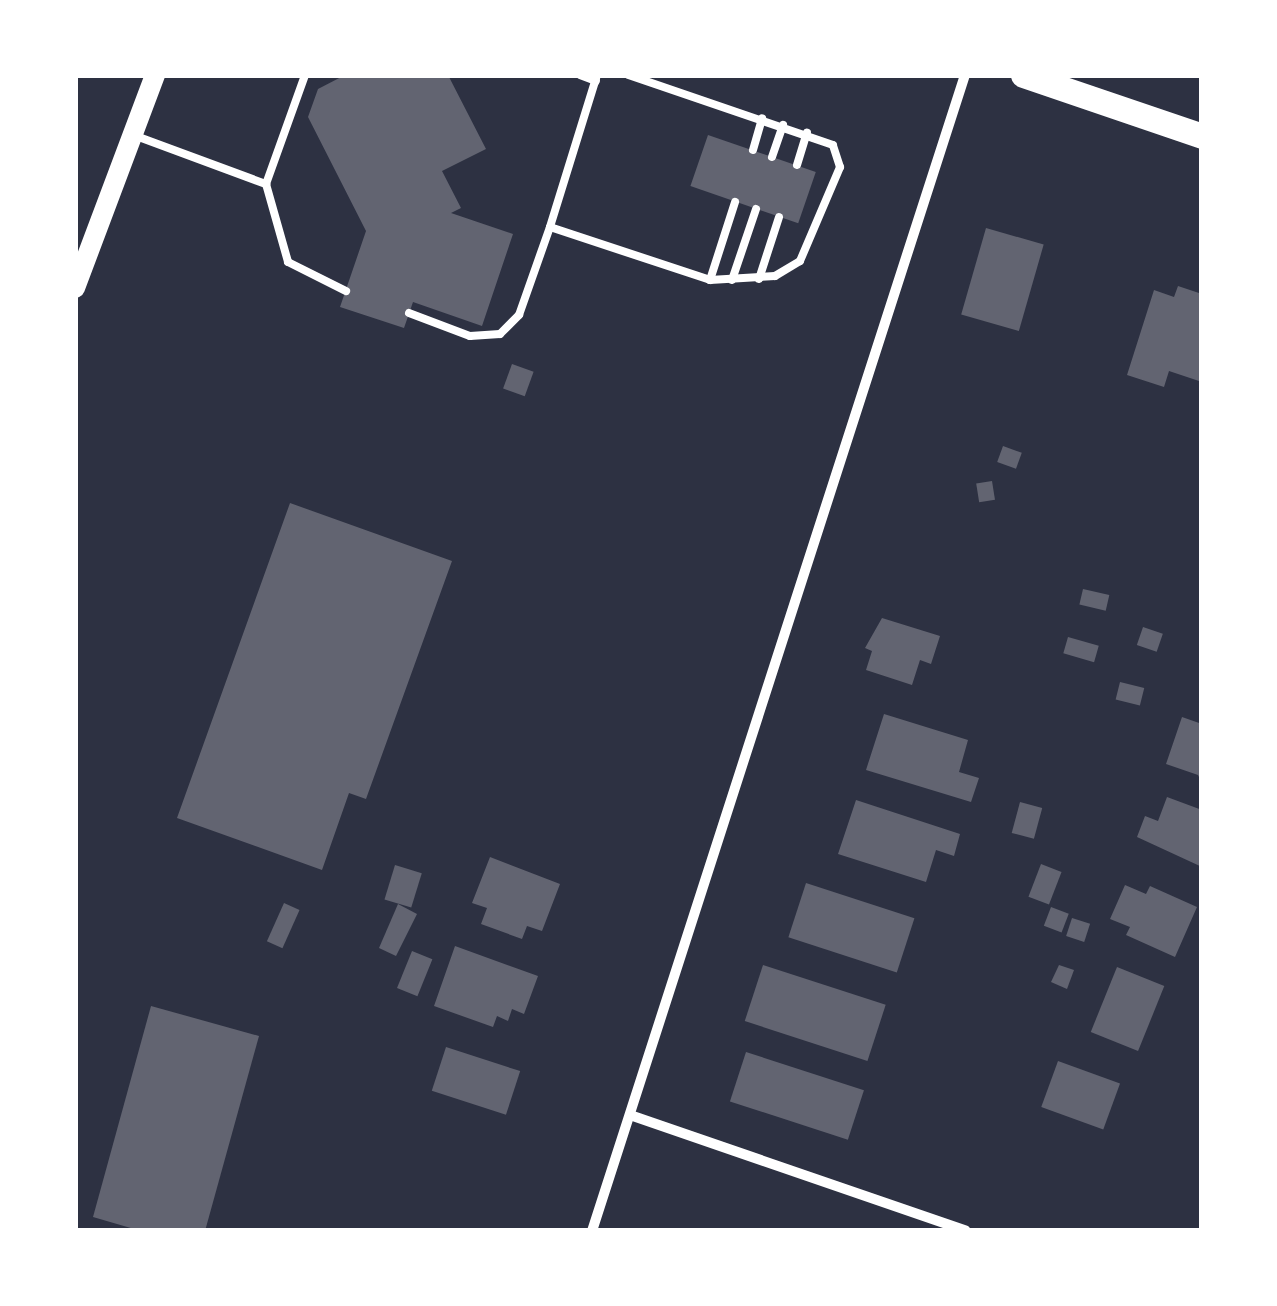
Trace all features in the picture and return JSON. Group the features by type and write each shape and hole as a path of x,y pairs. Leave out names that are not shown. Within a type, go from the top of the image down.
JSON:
{"main road":[{"path":"75,288 155,75"},
{"path":"1023,75 1202,136"}],"street":[{"path":"592,1231 965,75"},
{"path":"630,1115 966,1231"}],"lane":[{"path":"305,75 266,184 288,262 300,273 346,290"},
{"path":"409,313 470,336 500,334 519,315 596,78 580,75"},
{"path":"550,227 710,280 759,279 800,261 840,167 833,145 807,132 628,75"},
{"path":"753,150 762,118"},
{"path":"772,158 783,125"},
{"path":"796,166 807,132"},
{"path":"132,134 266,184"},
{"path":"710,280 736,202"},
{"path":"732,280 756,209"},
{"path":"759,279 778,216"}],"building":[{"path":"345,75 448,75 486,149 442,171 461,208 451,213 513,234 482,326 413,302 404,328 340,307 366,231 308,117 318,89"},
{"path":"708,135 816,172 798,223 690,186"},
{"path":"986,228 1044,245 1019,331 961,315"},
{"path":"1178,286 1202,294 1199,381 1169,371 1164,387 1127,375 1154,290 1174,297"},
{"path":"512,364 534,372 525,396 503,388"},
{"path":"1003,446 1022,453 1016,469 997,462"},
{"path":"992,481 995,500 979,502 976,484"},
{"path":"290,503 452,561 366,799 349,793 322,870 177,818"},
{"path":"1083,589 1109,595 1106,611 1079,605"},
{"path":"882,618 940,636 931,664 920,660 912,685 866,670 872,651 865,648"},
{"path":"1143,627 1163,634 1157,652 1137,645"},
{"path":"1068,637 1099,646 1094,662 1063,653"},
{"path":"1120,682 1144,688 1140,706 1116,699"},
{"path":"884,714 968,740 959,772 979,778 971,802 866,770"},
{"path":"1182,717 1202,724 1202,783 1198,775 1166,764"},
{"path":"1167,797 1202,810 1202,867 1137,837 1145,816 1158,821"},
{"path":"856,800 960,834 954,856 936,850 926,882 838,854"},
{"path":"1020,802 1042,808 1034,839 1012,833"},
{"path":"490,857 560,884 542,931 527,926 522,939 481,924 487,908 472,903"},
{"path":"1041,864 1062,872 1049,905 1028,897"},
{"path":"395,865 422,873 411,908 384,899"},
{"path":"806,883 914,918 897,972 788,937"},
{"path":"1125,885 1146,894 1150,886 1197,907 1175,957 1126,935 1130,927 1110,919"},
{"path":"284,903 300,910 282,948 267,941"},
{"path":"398,904 417,914 396,956 379,948"},
{"path":"1051,907 1069,914 1062,932 1044,926"},
{"path":"1072,918 1090,924 1084,942 1066,936"},
{"path":"455,946 538,976 524,1014 512,1009 508,1021 497,1016 493,1027 434,1006"},
{"path":"412,951 432,959 417,996 397,988"},
{"path":"763,965 886,1005 867,1061 745,1021"},
{"path":"1059,965 1074,970 1067,989 1051,982"},
{"path":"1117,967 1164,986 1138,1051 1091,1032"},
{"path":"151,1006 259,1036 205,1231 141,1231 93,1217"},
{"path":"446,1047 520,1071 506,1115 432,1091"},
{"path":"746,1052 864,1090 848,1140 730,1101"},
{"path":"1058,1061 1120,1084 1103,1130 1041,1107"}]}
